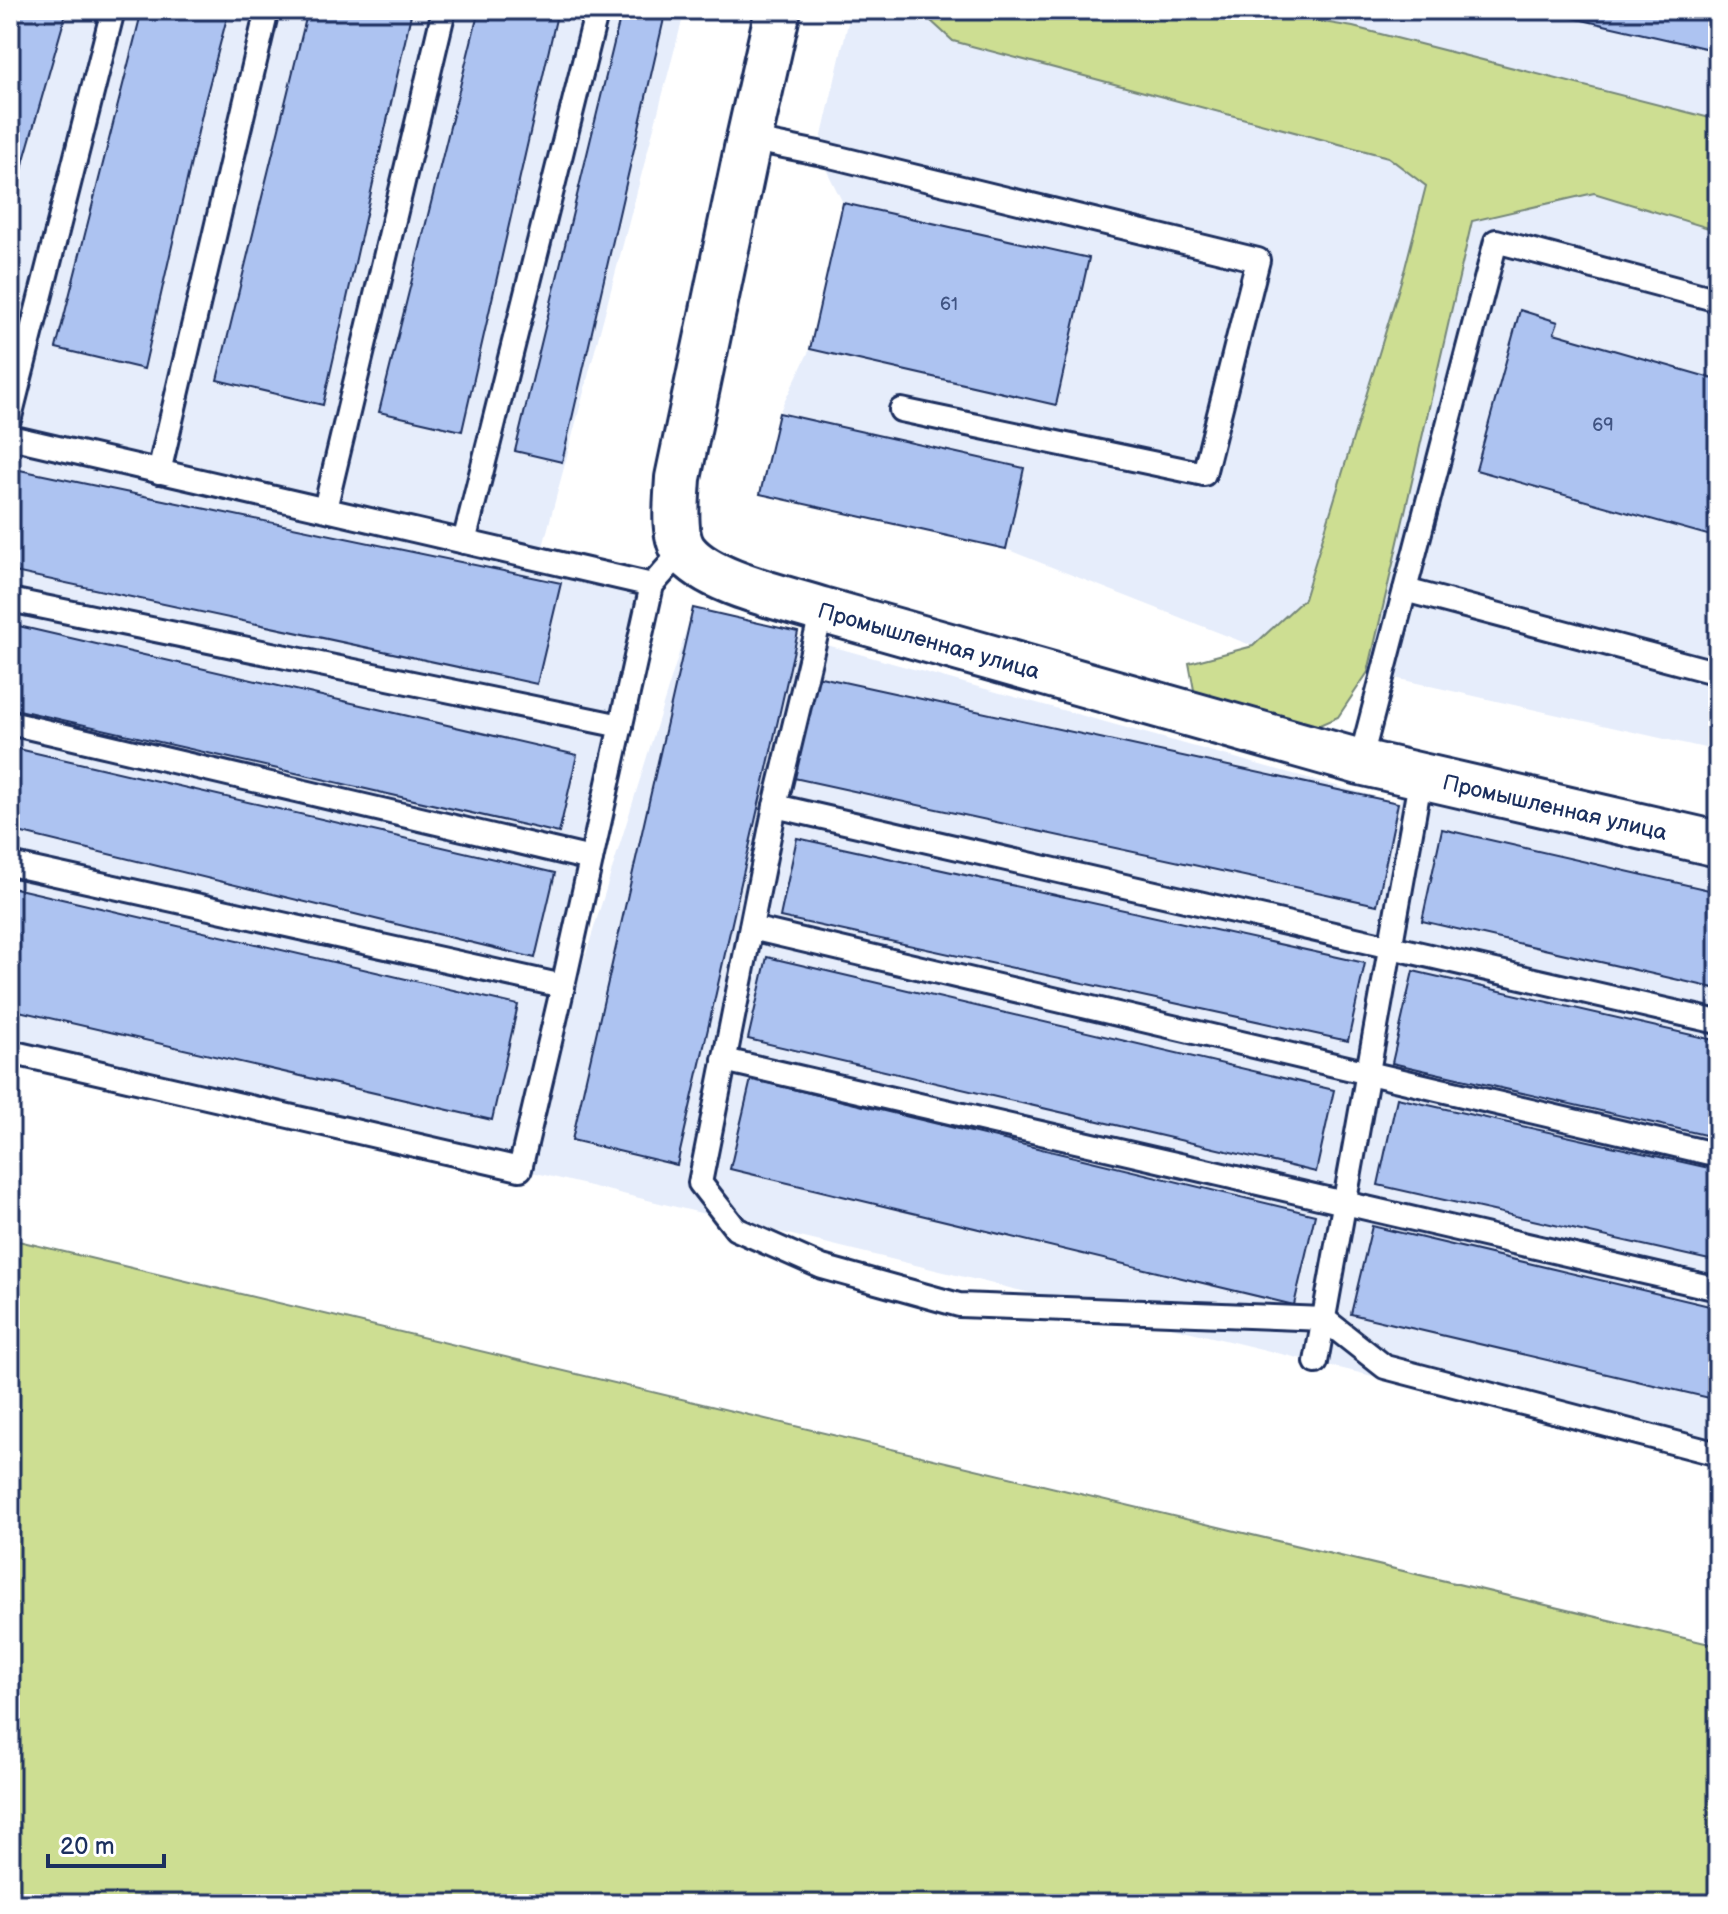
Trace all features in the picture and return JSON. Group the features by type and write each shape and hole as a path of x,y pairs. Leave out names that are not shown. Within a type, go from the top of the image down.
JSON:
{"street":[{"path":"683,550 675,520 678,478 778,10"},
{"name":"Промышленная улица","path":"683,550 705,570 742,586 822,610 1360,762 1718,844"}],"lane":[{"path":"10,417 113,10"},
{"path":"159,472 267,10"},
{"path":"325,509 444,10"},
{"path":"464,542 597,10"},
{"path":"749,139 1258,260 1204,474 901,410"},
{"path":"1360,762 1496,241 1718,300"},
{"path":"10,437 652,585"},
{"path":"10,1052 520,1169 652,585 683,550"},
{"path":"1405,590 1718,673"},
{"path":"10,600 621,726"},
{"path":"822,610 775,806 700,1183 736,1229 822,1267 959,1305 1324,1319 1385,1367 1718,1454"},
{"path":"10,723 591,859"},
{"path":"1316,1362 1421,776"},
{"path":"775,806 1718,1022"},
{"path":"10,864 563,986"},
{"path":"751,928 1718,1155"},
{"path":"724,1060 1718,1289"}],"shaded area":[{"path":"10,10 685,10 540,558 652,585 524,1154 693,608 1398,803 1390,862 1404,772 1718,858 1718,1460 520,1169 10,1060"},
{"path":"851,10 1718,10 1718,751 1253,646 1006,549 760,494 779,413 810,349 843,203 818,153"}],"green space":[{"path":"919,10 1252,10 1353,27 1718,120 1718,231 1594,193 1472,221 1368,672 1338,717 1308,730 1196,701 1189,663 1253,646 1304,599 1405,268 1426,186 1388,157 953,41"},
{"path":"10,1239 1718,1646 1718,1904 10,1904"}],"building":[{"path":"10,10 67,10 24,160 10,231"},
{"path":"142,10 229,10 144,369 56,348"},
{"path":"308,10 412,10 323,405 217,380"},
{"path":"479,10 558,10 462,431 379,412"},
{"path":"622,10 666,10 562,462 515,451"},
{"path":"1538,10 1718,10 1718,51"},
{"path":"843,203 1089,258 1056,405 810,349"},
{"path":"1520,310 1558,322 1554,333 1718,380 1718,538 1476,470"},
{"path":"779,413 1024,468 1006,549 760,494"},
{"path":"10,468 561,583 537,684 10,571"},
{"path":"693,608 798,632 677,1165 572,1140"},
{"path":"10,624 577,755 559,833 10,708"},
{"path":"816,676 1398,803 1377,905 794,778"},
{"path":"10,747 555,873 535,958 10,830"},
{"path":"1442,829 1718,892 1718,989 1422,921"},
{"path":"797,838 1365,963 1348,1041 780,917"},
{"path":"10,887 518,1005 492,1120 10,1009"},
{"path":"767,957 1334,1090 1316,1172 748,1039"},
{"path":"1413,971 1718,1041 1718,1138 1392,1063"},
{"path":"751,1079 1315,1215 1294,1305 730,1169"},
{"path":"1397,1098 1718,1170 1718,1262 1378,1185"},
{"path":"1372,1226 1718,1308 1718,1400 1351,1314"}]}
